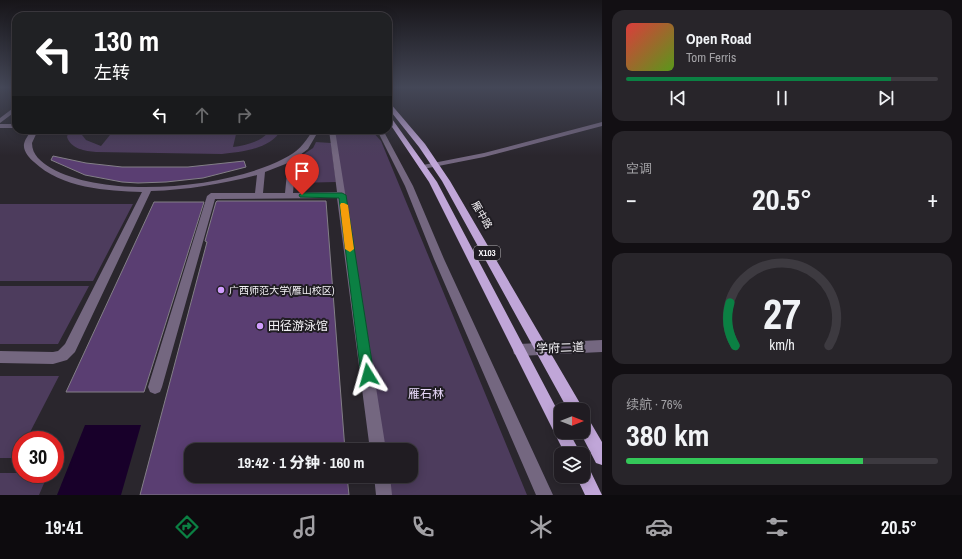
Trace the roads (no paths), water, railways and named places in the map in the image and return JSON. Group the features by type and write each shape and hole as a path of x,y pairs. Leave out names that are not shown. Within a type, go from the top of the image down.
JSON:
{"main road":[{"name":"雁中路","path":"393,110 446,181 572,403"},
{"name":"X103","path":"392,123 433,182 554,418"},
{"path":"590,436 602,457"},
{"path":"588,483 594,495"}],"street":[{"path":"0,121 12,111"},
{"path":"423,167 435,166 602,124"},
{"path":"0,126 12,126"},
{"path":"32,134 28,141 29,153 38,163 52,172 72,180 95,185 148,189 184,187 214,183 261,171 292,157 311,142 314,134"},
{"path":"333,134 377,443"},
{"path":"382,134 409,186 439,259 545,495"},
{"path":"289,195 292,157"},
{"path":"259,196 261,171"},
{"path":"0,358 52,358 62,356 70,348 148,189"},
{"path":"155,387 211,196 342,195"},
{"name":"学府二道","path":"519,350 602,346"},
{"path":"383,483 384,495"}],"place":[{"name":"广西师范大学(雁山校区)","path":"221,290"},
{"name":"田径游泳馆","path":"260,326"}],"park label":[{"name":"雁石林","path":"426,394"}]}
